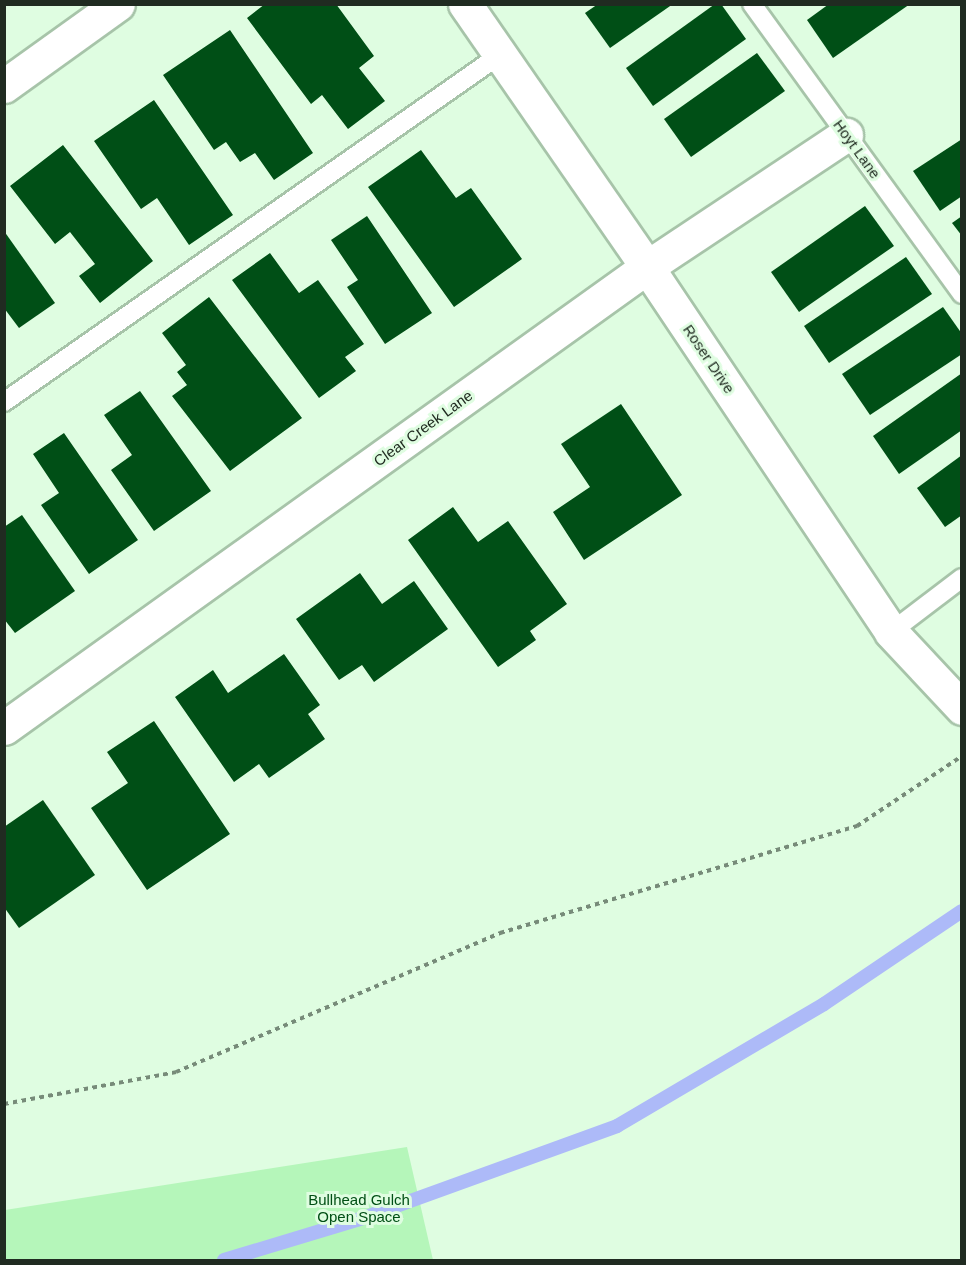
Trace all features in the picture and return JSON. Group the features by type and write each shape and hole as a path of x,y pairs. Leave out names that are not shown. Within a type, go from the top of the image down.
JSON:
{"street":[{"path":"4,86 118,4"},
{"name":"Roser Drive","path":"465,4 647,267 891,632 962,708"},
{"name":"Clear Creek Lane","path":"4,728 647,267 846,135"}],"lane":[{"name":"Hoyt Lane","path":"752,4 962,294"},
{"path":"4,402 501,54"},
{"path":"891,632 962,578"}],"path":[{"path":"4,1104 176,1072 500,933 857,826 962,756"}],"green space":[{"name":"Bullhead Gulch Open Space","path":"407,1147 433,1260 5,1260 5,1210"}],"building":[{"path":"265,4 336,4 374,56 359,68 385,101 348,129 322,95 311,104 247,18"},
{"path":"598,4 673,4 610,48 585,13"},
{"path":"715,4 721,4 746,39 653,106 626,68"},
{"path":"829,4 910,4 833,58 807,20"},
{"path":"230,30 313,153 274,180 255,153 240,162 226,142 214,150 163,75"},
{"path":"757,53 785,91 691,157 664,119"},
{"path":"154,100 233,215 189,245 157,198 141,209 94,141"},
{"path":"962,139 962,196 940,211 913,171"},
{"path":"63,145 153,261 100,303 79,276 95,264 70,232 55,244 10,186"},
{"path":"421,150 456,198 471,188 522,259 454,307 368,187"},
{"path":"865,206 894,246 799,312 771,272"},
{"path":"367,216 432,313 385,344 347,287 358,280 331,240"},
{"path":"962,216 962,236 952,223"},
{"path":"4,231 55,303 19,328 4,308"},
{"path":"270,253 299,293 318,280 364,344 345,357 356,371 319,398 232,280"},
{"path":"906,257 932,294 829,363 804,326"},
{"path":"209,297 302,418 230,471 172,396 187,385 177,372 186,365 162,333"},
{"path":"943,307 962,334 962,354 870,415 842,374"},
{"path":"962,373 962,430 899,474 873,436"},
{"path":"140,391 211,491 154,531 111,470 132,455 104,415"},
{"path":"621,404 682,495 584,560 553,512 590,487 561,444"},
{"path":"64,433 138,540 89,574 41,505 59,493 33,454"},
{"path":"962,455 962,515 945,527 917,488"},
{"path":"453,507 478,542 508,521 567,604 530,631 536,640 498,667 408,540"},
{"path":"22,515 75,591 15,633 4,619 4,527"},
{"path":"360,573 382,604 414,581 448,629 374,682 362,665 339,680 296,619"},
{"path":"284,654 320,705 308,714 325,739 269,778 259,764 234,782 175,697 213,670 228,693"},
{"path":"154,721 230,834 147,890 91,808 128,783 107,752"},
{"path":"43,800 95,875 19,928 4,907 4,827"}],"waterway":[{"path":"224,1260 366,1217 617,1126 824,1004 962,911"}]}
